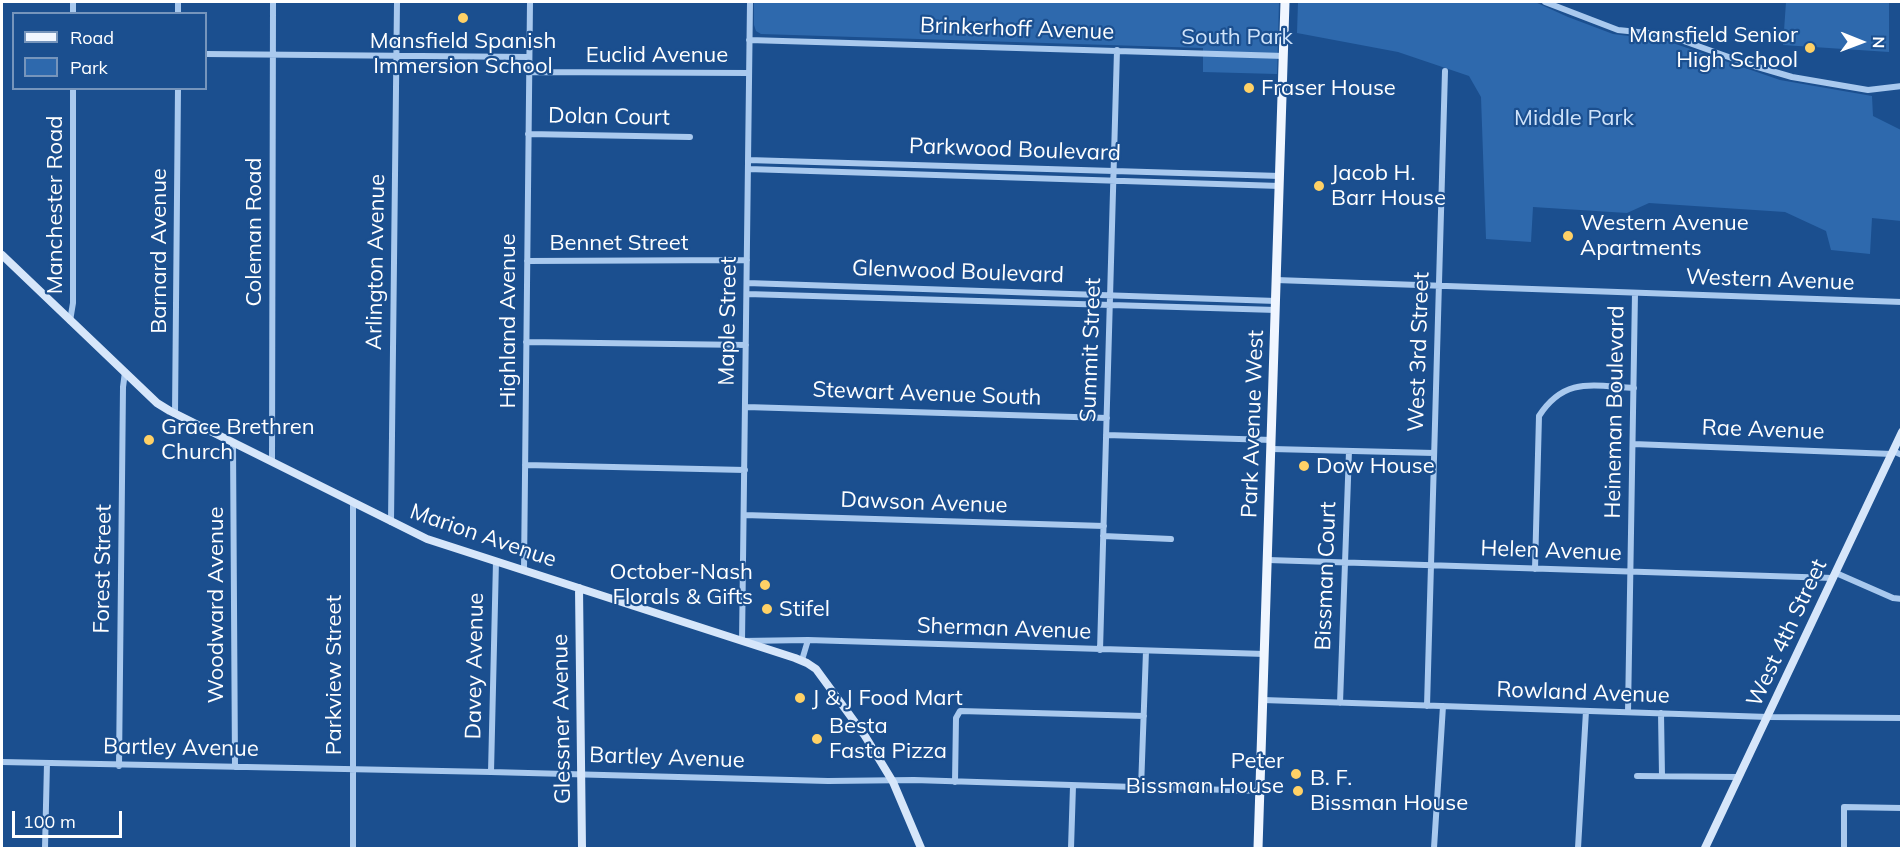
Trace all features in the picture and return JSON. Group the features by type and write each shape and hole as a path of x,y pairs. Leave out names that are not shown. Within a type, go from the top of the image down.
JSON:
{"main road":[{"name":"Park Avenue West","path":"1258,849 1285,2"}],"street":[{"name":"Coleman Road","path":"272,462 273,2"},
{"name":"Arlington Avenue","path":"391,522 397,2"},
{"path":"207,54 529,57 530,2"},
{"name":"Maple Street","path":"742,641 750,2"},
{"path":"1545,2 1618,30 1667,35 1783,74 1868,90 1902,87"},
{"name":"Brinkerhoff Avenue","path":"749,40 1284,56"},
{"name":"Summit Street","path":"1100,650 1117,50"},
{"name":"Highland Avenue","path":"524,570 529,57"},
{"name":"West 3rd Street","path":"1427,706 1445,71"},
{"name":"Euclid Avenue","path":"529,72 749,73"},
{"name":"Manchester Road","path":"70,321 73,303 73,90"},
{"name":"Barnard Avenue","path":"175,414 178,90"},
{"name":"Dolan Court","path":"528,134 690,137"},
{"name":"Parkwood Boulevard","path":"748,160 1114,171 1280,181"},
{"path":"748,169 1113,180 1280,181"},
{"name":"Marion Avenue","path":"2,255 157,403 175,414 427,539 802,660 816,669 865,736 893,782 921,849"},
{"name":"Bennet Street","path":"527,261 747,260"},
{"name":"Western Avenue","path":"1276,280 1902,302"},
{"name":"Glenwood Boulevard","path":"747,283 1110,295 1276,305"},
{"name":"Heineman Boulevard","path":"1628,712 1635,293"},
{"name":"Glenwood Boulevard","path":"747,294 1110,306 1276,305"},
{"path":"526,342 746,345"},
{"name":"Forest Street","path":"120,766 123,387 125,372"},
{"path":"1535,569 1539,416 1570,387 1583,385 1634,388"},
{"name":"Stewart Avenue South","path":"746,406 1107,418"},
{"name":"West 4th Street","path":"1705,849 1895,453 1902,432"},
{"path":"1106,435 1272,444 1349,451 1434,453"},
{"name":"Woodward Avenue","path":"234,443 235,767"},
{"name":"Rae Avenue","path":"1633,444 1895,453"},
{"name":"Bissman Court","path":"1340,703 1349,451"},
{"path":"525,465 745,470"},
{"name":"Parkview Street","path":"353,503 353,849"},
{"name":"Dawson Avenue","path":"744,515 1104,526"},
{"path":"1103,536 1171,539"},
{"name":"Helen Avenue","path":"1268,560 1834,576 1893,598 1902,599"},
{"name":"Davey Avenue","path":"491,772 496,561"},
{"name":"Glessner Avenue","path":"579,588 582,849"},
{"path":"802,660 808,640"},
{"name":"Sherman Avenue","path":"742,641 808,640 1265,654"},
{"path":"1141,788 1146,651"},
{"name":"Rowland Avenue","path":"1263,700 1768,717 1902,718"},
{"path":"1434,849 1443,706"},
{"path":"955,782 956,718 960,711 1144,716"},
{"path":"1578,849 1586,711"},
{"path":"1661,713 1662,776"},
{"name":"Bartley Avenue","path":"2,762 955,782 1260,791"},
{"path":"45,849 47,764"},
{"path":"1637,776 1738,777"},
{"path":"1071,849 1073,786"},
{"path":"1844,849 1844,807 1902,808"}],"green space":[{"name":"South Park","path":"754,2 1279,2 1277,74 1203,72 1203,48 761,34 756,31 754,25"},
{"name":"Middle Park","path":"1298,2 1535,2 1613,34 1667,41 1780,80 1872,96 1873,116 1901,130 1901,221 1872,218 1870,254 1831,250 1826,231 1785,212 1649,203 1627,213 1533,207 1531,242 1486,239 1481,97 1469,76 1398,52 1297,33"},
{"path":"1786,2 1889,2 1889,52 1783,45"}],"place":[{"name":"Mansfield Spanish Immersion School","path":"463,18"},
{"name":"Mansfield Senior High School","path":"1810,48"},
{"name":"Fraser House","path":"1249,88"},
{"name":"Jacob H. Barr House","path":"1319,186"},
{"name":"Western Avenue Apartments","path":"1568,236"},
{"name":"Grace Brethren Church","path":"149,440"},
{"name":"Dow House","path":"1304,466"},
{"name":"October-Nash Florals & Gifts","path":"765,585"},
{"name":"Stifel","path":"767,609"},
{"name":"J & J Food Mart","path":"800,698"},
{"name":"Besta Fasta Pizza","path":"817,739"},
{"name":"Peter Bissman House","path":"1296,774"},
{"name":"B. F. Bissman House","path":"1298,791"}]}
